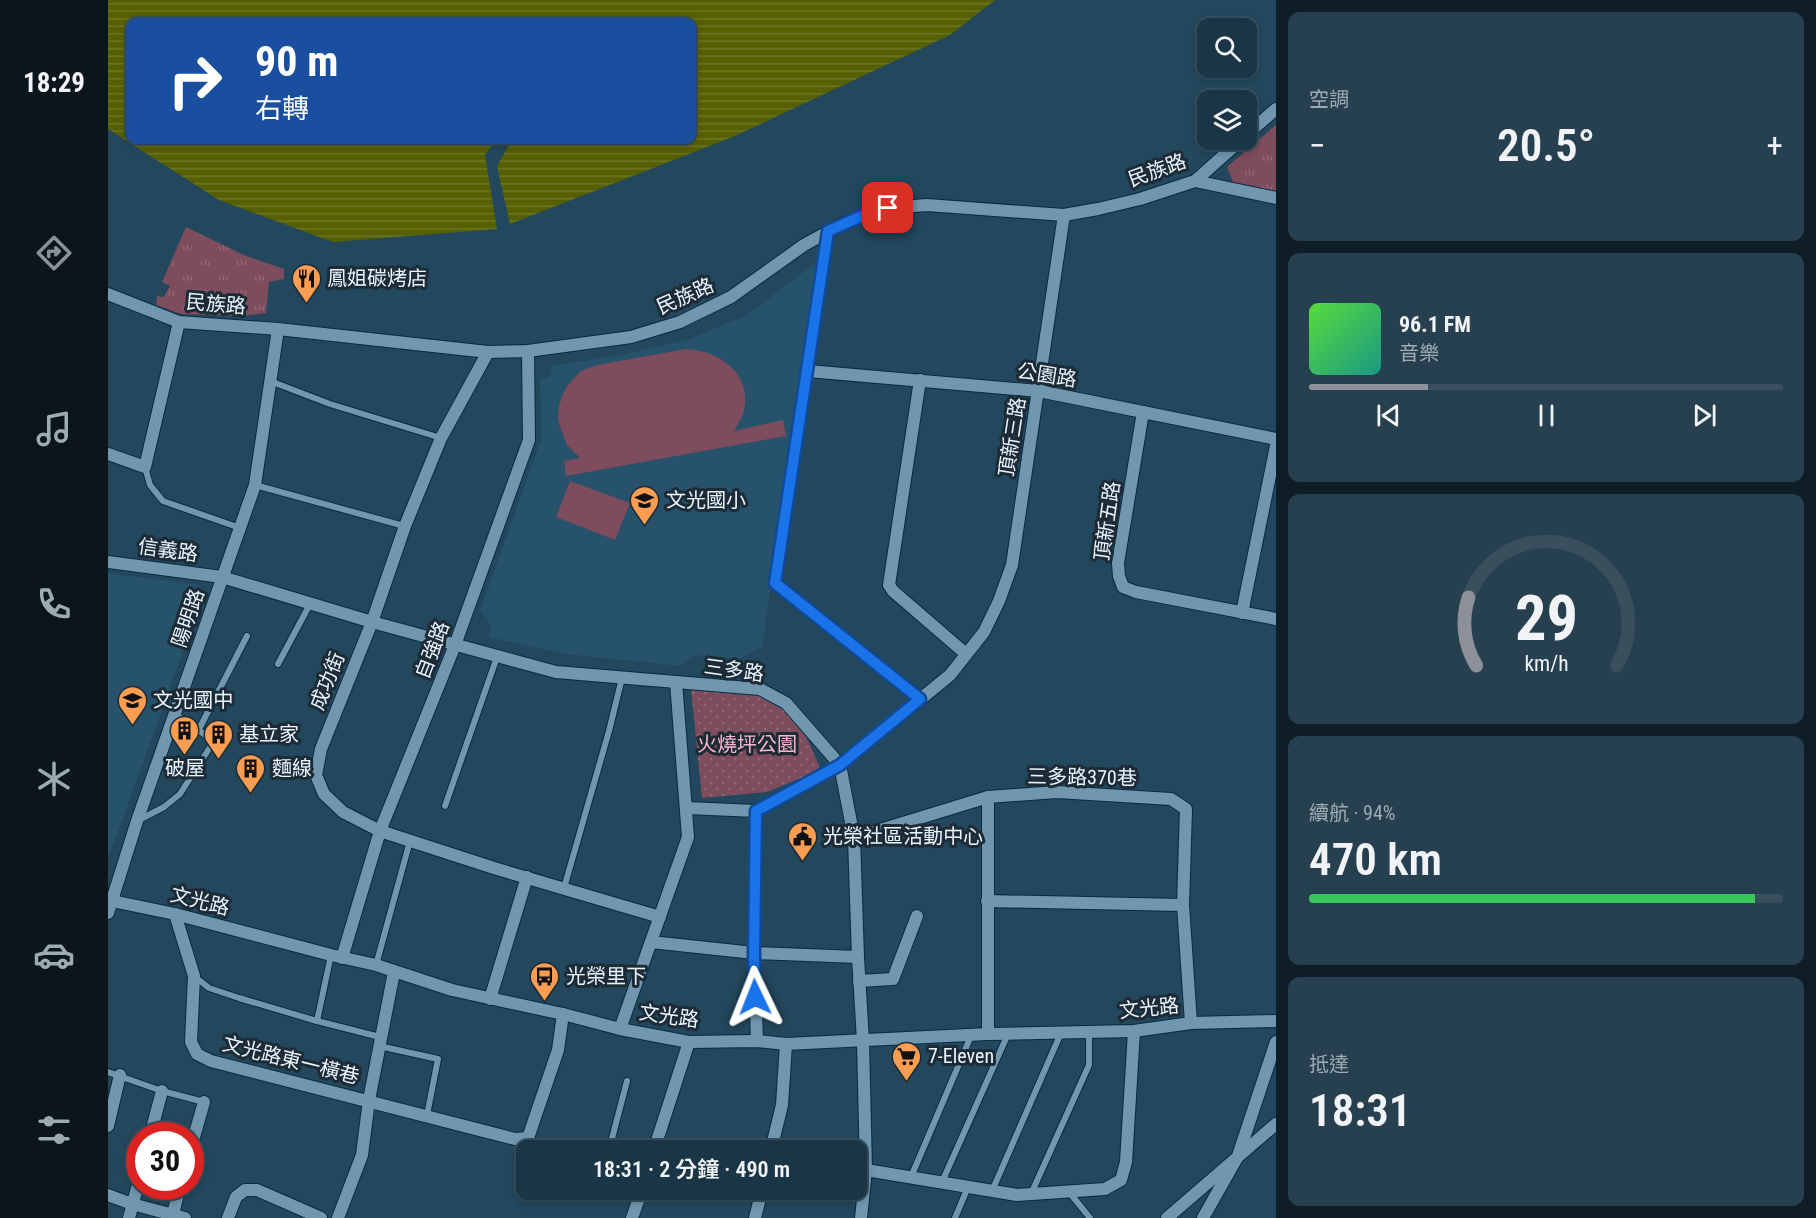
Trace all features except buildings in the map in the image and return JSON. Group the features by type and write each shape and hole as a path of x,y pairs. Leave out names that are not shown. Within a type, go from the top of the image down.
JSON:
{"street":[{"path":"1257,125 1276,109"},
{"name":"民族路","path":"108,294 179,322 278,329 488,352 528,351 632,337 680,322 731,297 804,245 828,231 862,216 902,206 951,206 1064,215 1098,209 1140,199 1195,181 1230,150"},
{"path":"1195,181 1276,198"},
{"name":"頂新三路","path":"756,811 840,765 950,675 984,632 999,601 1012,565 1064,215"},
{"path":"828,231 775,583 920,699"},
{"path":"108,454 145,467 179,322"},
{"name":"陽明路","path":"109,905 255,485 278,329"},
{"name":"自強路","path":"337,957 380,831 455,645 529,440 528,351"},
{"name":"成功街","path":"488,352 441,438 405,526 372,622 321,749 316,775 324,794 343,812 380,831 494,868 660,916"},
{"name":"公園路","path":"808,371 1039,391 1276,439"},
{"path":"920,380 889,585 892,591 966,654"},
{"name":"頂新五路","path":"1143,412 1118,563 1123,586 1136,592 1276,619"},
{"path":"1242,612 1276,446"},
{"name":"信義路","path":"108,562 222,577"},
{"name":"三多路","path":"222,577 372,622 556,672 760,689 786,704 840,765"},
{"path":"621,1029 688,837 676,682"},
{"path":"840,765 854,838 865,1140"},
{"name":"三多路370巷","path":"854,838 988,797 1057,792 1171,799 1185,809 1183,905"},
{"path":"988,797 988,1034"},
{"path":"687,808 756,811 754,953 757,1041"},
{"path":"490,999 527,877"},
{"path":"987,901 1183,905 1191,1023"},
{"name":"文光路","path":"109,905 175,914 337,957 376,965 452,990 621,1029 689,1042 757,1041 786,1044 988,1034 1134,1031 1191,1023 1276,1021"},
{"name":"文光路東一橫巷","path":"175,914 194,976 192,1042 197,1054 211,1060 515,1139 528,1138 558,1050 563,1014"},
{"path":"859,981 893,978 917,916"},
{"path":"651,942 754,953 858,957"},
{"path":"338,1218 362,1155 379,1041 394,972"},
{"path":"867,1170 1017,1195 1105,1189 1121,1180 1126,1162 1134,1031"},
{"path":"657,1140 689,1042"},
{"path":"1203,1218 1238,1156 1276,1042"},
{"path":"773,1140 782,1105 786,1044"},
{"path":"108,1126 114,1074"},
{"path":"154,1122 162,1090"},
{"path":"198,1122 204,1102"},
{"path":"1167,1218 1276,1124"},
{"path":"228,1218 236,1197 245,1190 257,1190 321,1218"},
{"path":"108,1195 172,1216 185,1218"},
{"path":"129,1218 133,1200"},
{"path":"172,1216 176,1200"},
{"path":"632,1218 638,1200"},
{"path":"755,1218 760,1200"},
{"path":"861,1218 863,1200"}],"lane":[{"path":"269,380 330,404 441,438"},
{"path":"145,467 150,485 163,501 240,528"},
{"path":"255,485 405,526"},
{"path":"278,664 310,603"},
{"path":"198,730 247,636"},
{"path":"445,806 498,656"},
{"path":"564,888 622,678"},
{"path":"137,821 164,807 180,794 214,741 175,713"},
{"path":"376,965 410,840"},
{"path":"317,1021 337,957"},
{"path":"194,976 209,988 438,1059 427,1115"},
{"path":"1031,1194 1089,1065 1089,1032"},
{"path":"992,1191 1061,1033"},
{"path":"942,1182 1008,1034"},
{"path":"911,1177 972,1035"},
{"path":"114,1074 204,1102"},
{"path":"612,1140 627,1081"},
{"path":"955,1218 968,1187"},
{"path":"1069,1191 1090,1218"}],"shaded area":[{"path":"108,0 995,0 950,35 735,136 510,224 497,166 510,144 696,144 696,18 126,18 126,141 108,129"},
{"path":"131,144 493,144 485,155 497,229 333,242 219,200"},
{"name":"文光國小","path":"819,260 762,647 739,659 695,655 680,666 566,654 489,637 491,626 480,611 541,440 540,379 549,378 552,366 621,355 690,339 747,315"},
{"name":"文光國中","path":"108,573 199,585 204,594 108,859"}],"green space":[{"path":"1276,125 1276,196 1234,185 1227,167 1247,150 1257,150 1257,141"},
{"path":"186,227 246,256 284,269 284,279 269,282 266,313 240,316 181,314 156,305 157,296 164,297 170,286 162,282"},
{"path":"686,349 711,354 732,368 739,377 744,388 745,400 743,414 734,431 783,420 786,436 566,476 564,461 580,458 567,445 558,416 563,394 574,378 581,371 597,365"},
{"path":"570,481 630,503 615,540 556,517"},
{"name":"火燒坪公園","path":"691,689 746,693 772,700 784,707 801,728 821,770 767,792 702,798"}],"place":[{"name":"鳳姐碳烤店","path":"306,304"},
{"name":"文光國小","path":"645,526"},
{"name":"文光國中","path":"132,726"},
{"name":"破屋","path":"185,756"},
{"name":"基立家","path":"218,760"},
{"name":"麵線","path":"251,794"},
{"name":"光榮社區活動中心","path":"802,862"},
{"name":"光榮里下","path":"545,1002"},
{"name":"7-Eleven","path":"907,1082"}],"route":[{"path":"755,997 756,811 840,765 920,699 775,583 828,231 862,216 888,208"}]}
